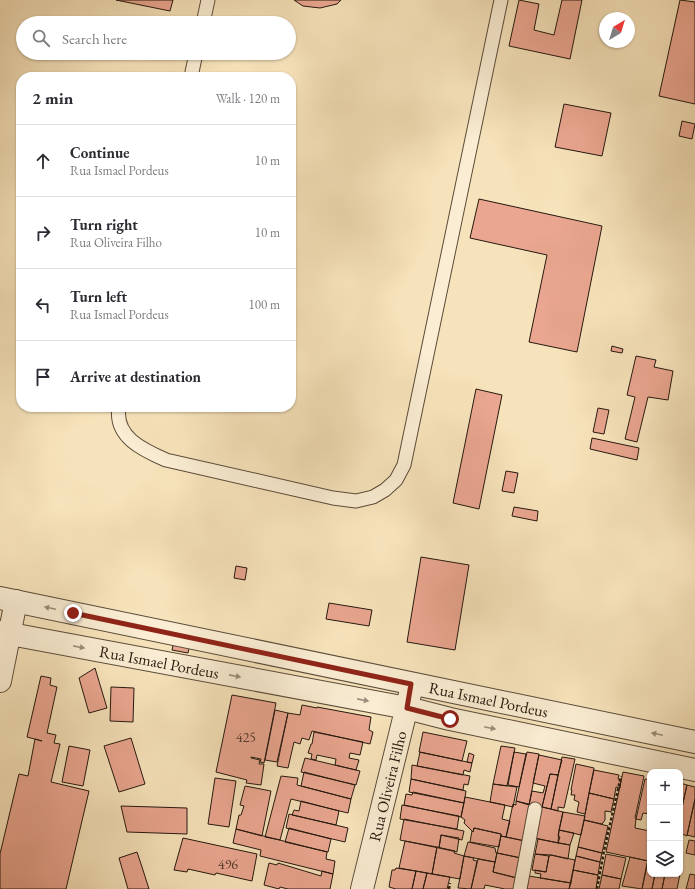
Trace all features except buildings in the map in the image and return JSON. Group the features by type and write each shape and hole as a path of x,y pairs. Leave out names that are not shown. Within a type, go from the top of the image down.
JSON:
{"street":[{"path":"0,682 8,599"},
{"name":"Rua Ismael Pordeus","path":"8,599 695,742"},
{"name":"Rua Ismael Pordeus","path":"5,633 407,708 450,719 695,770"},
{"name":"Rua Oliveira Filho","path":"362,889 407,708 411,684"}],"lane":[{"path":"204,16 208,0"},
{"path":"118,412 123,431 134,444 147,452 166,460 333,498 356,501 373,497 385,490 396,480 404,466 501,0"},
{"path":"192,72 195,60"},
{"path":"520,889 536,809"}],"path":[{"path":"597,889 625,756"},
{"path":"449,889 450,883"}],"route":[{"path":"73,613 411,684 407,708 450,719"}]}
